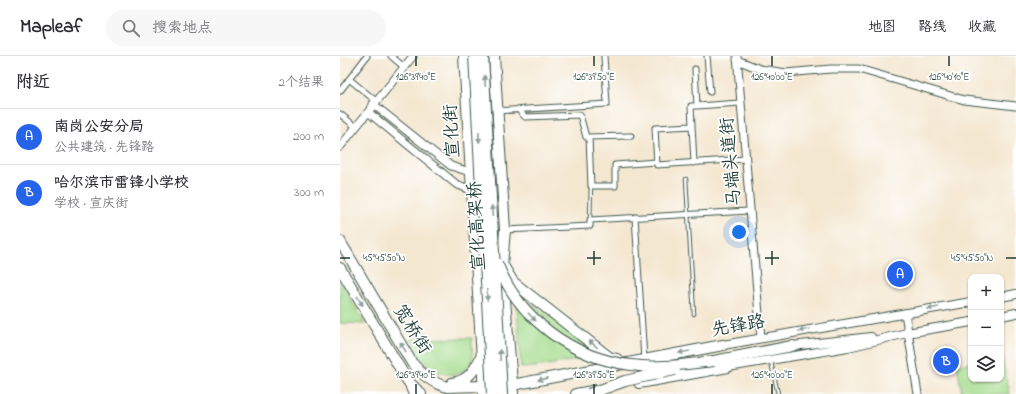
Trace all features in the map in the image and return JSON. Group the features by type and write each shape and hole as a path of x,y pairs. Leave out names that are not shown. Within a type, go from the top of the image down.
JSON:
{"highway":[{"name":"宣化街","path":"464,56 484,390"},
{"name":"宣化高架桥","path":"474,56 484,221 492,394"},
{"name":"宣化高架桥","path":"483,56 502,394"},
{"path":"494,56 505,228 502,265 512,389"},
{"path":"484,221 492,250 501,273 510,290 534,318 561,341 597,358 632,365 666,366 714,361"},
{"name":"宽桥街","path":"340,241 412,363 427,378 439,385 447,387 484,390 512,389"},
{"path":"502,265 514,282 609,357 627,362"},
{"name":"宽桥街","path":"340,268 408,380 420,394"},
{"name":"先锋路","path":"512,389 627,362 722,345"},
{"path":"589,394 625,381 714,361 792,346"},
{"path":"439,385 462,381 473,373 482,355"},
{"path":"576,394 728,367"}],"main road":[{"path":"1004,296 1016,294"},
{"name":"先锋路","path":"722,345 968,302"},
{"path":"1004,315 1016,313"},
{"path":"792,346 907,333 968,323"},
{"path":"728,367 848,347 907,333"}],"street":[{"path":"340,91 368,56"},
{"path":"390,56 404,67"},
{"path":"340,147 413,56"},
{"path":"497,110 607,104 604,56"},
{"path":"707,56 710,92"},
{"path":"737,58 760,69 786,73 859,69 964,100 1016,106"},
{"name":"马端头道街","path":"737,58 761,338"},
{"path":"695,69 697,106"},
{"path":"349,79 375,103 451,166 470,172"},
{"path":"694,163 692,106 740,103"},
{"path":"518,109 525,117 580,115 586,137 631,136"},
{"path":"368,112 456,184 471,190"},
{"path":"340,114 356,127"},
{"path":"656,162 655,128 692,126"},
{"path":"589,137 592,186 615,186 615,164 656,162 657,165 745,159"},
{"path":"505,228 590,226 590,220 749,211"},
{"path":"635,217 644,359"},
{"path":"905,313 918,394"},
{"path":"408,380 412,394"}],"lane":[{"path":"686,179 694,314"},
{"path":"590,220 592,186"},
{"path":"771,360 778,394"}],"green space":[{"path":"340,280 365,324 340,323"},
{"path":"516,293 557,321 591,349 589,358 521,368"},
{"path":"472,338 472,360 470,364 463,371 451,374 435,371 428,366 417,354 410,339"},
{"path":"968,363 968,382 1004,382 1004,366 1010,394 962,394 957,365"}],"place":[{"name":"南岗公安分局","path":"900,274"},
{"name":"哈尔滨市雷锋小学校","path":"946,361"}]}
